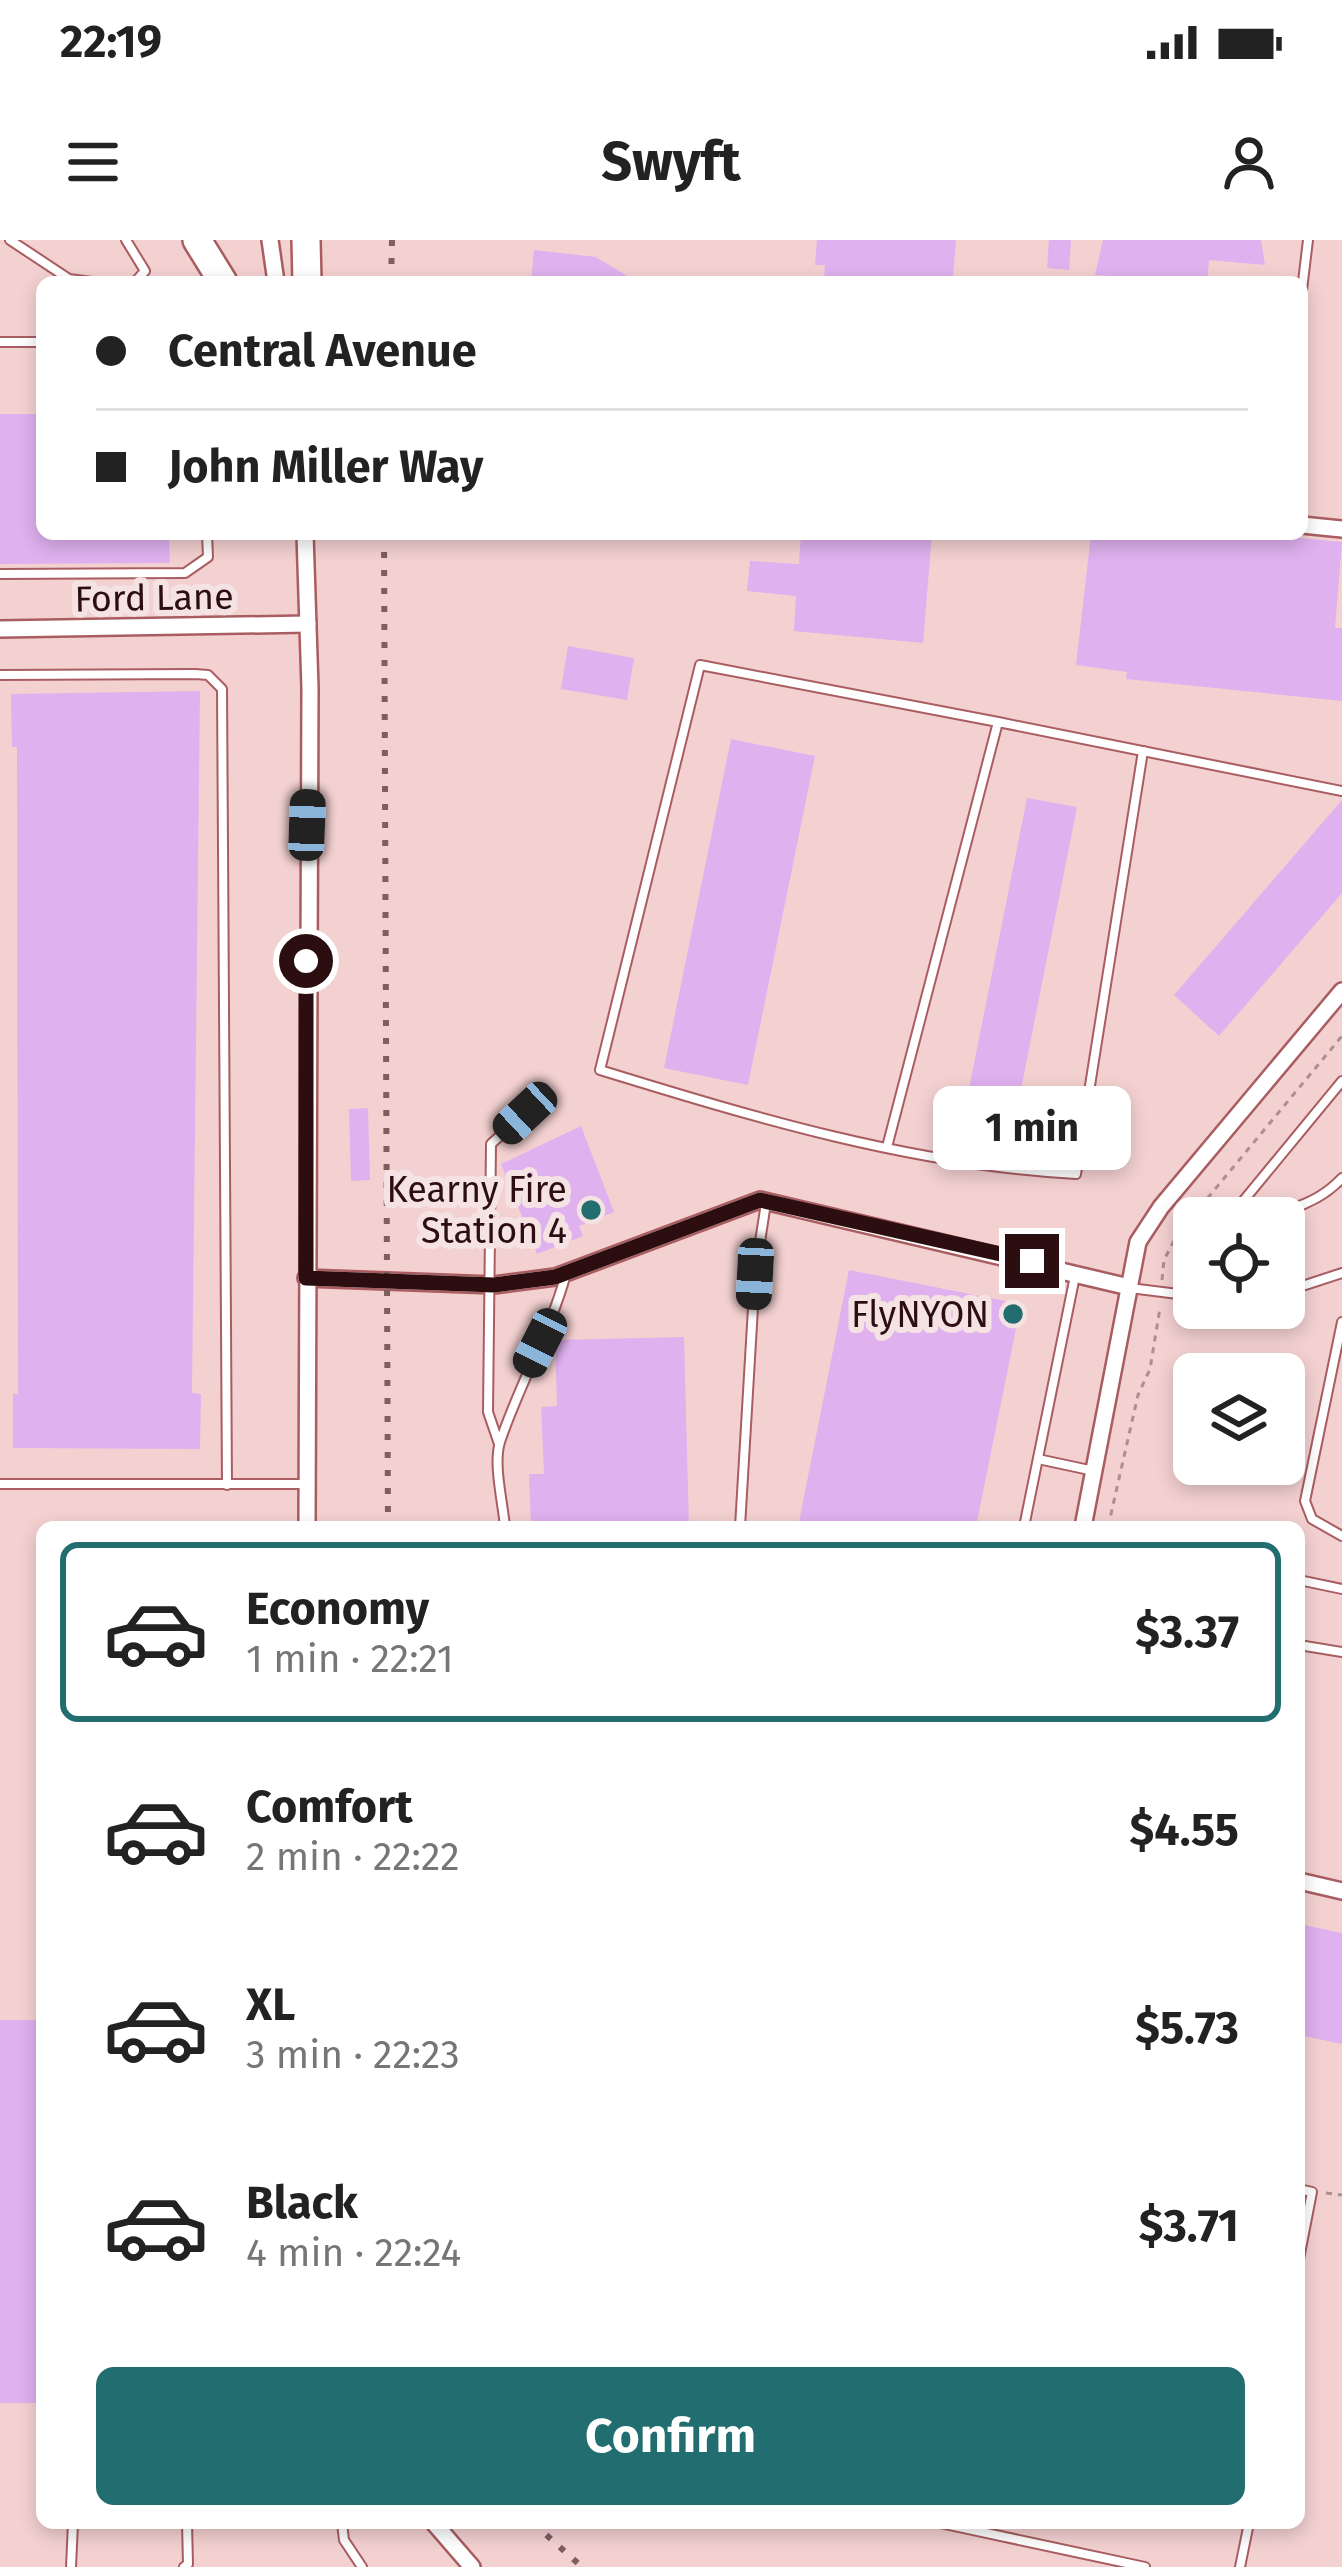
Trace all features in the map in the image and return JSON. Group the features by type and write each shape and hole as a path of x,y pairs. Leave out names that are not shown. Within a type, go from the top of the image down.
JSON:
{"highway":[{"path":"197,240 219,276"},
{"path":"306,240 307,276"}],"street":[{"path":"270,240 275,276"},
{"path":"1308,526 1342,529"},
{"path":"304,540 307,1521"},
{"name":"Ford Lane","path":"0,629 308,624"},
{"path":"1083,1521 1138,1242 1161,1207 1342,992"},
{"path":"306,1278 488,1284 566,1273 766,1201 1129,1287"},
{"path":"1305,1882 1342,1891"},
{"path":"439,2529 472,2567"}],"lane":[{"path":"10,240 64,276"},
{"path":"125,240 150,276"},
{"path":"1304,276 1308,240"},
{"path":"140,276 145,271"},
{"path":"0,342 36,342"},
{"path":"0,574 184,573 208,556 207,540"},
{"path":"1143,751 1076,1174 1005,1170 789,1128 601,1070 700,665 998,722 1143,751 1342,791"},
{"path":"0,675 195,674 215,680 222,688 227,1485"},
{"path":"887,1147 998,722"},
{"path":"1342,1081 1230,1217 1276,1215 1332,1188 1342,1178"},
{"path":"505,1521 499,1444 488,1412 491,1144 525,1113"},
{"path":"740,1521 755,1274 766,1201"},
{"path":"1025,1521 1076,1271"},
{"path":"499,1444 529,1365 552,1322 566,1273"},
{"path":"1305,1285 1342,1274"},
{"path":"1129,1287 1173,1293"},
{"path":"1342,1322 1305,1501 1312,1519 1342,1536"},
{"path":"1038,1459 1094,1472"},
{"path":"0,1484 306,1484"},
{"path":"1305,1581 1342,1589"},
{"path":"1305,1647 1342,1652"},
{"path":"1305,2190 1312,2192 1305,2228"},
{"path":"71,2567 74,2529"},
{"path":"184,2567 188,2564 188,2529"},
{"path":"343,2529 344,2540 362,2567"},
{"path":"968,2529 1145,2567"},
{"path":"1240,2567 1248,2529"}],"path":[{"path":"1163,1272 1177,1235 1342,1036"},
{"path":"1109,1521 1158,1324"},
{"path":"1312,2192 1342,2195"}],"building":[{"path":"817,240 956,240 953,276 824,276 825,265 815,265"},
{"path":"1049,240 1071,240 1069,270 1047,268"},
{"path":"1103,240 1261,240 1265,265 1209,260 1208,276 1095,275"},
{"path":"534,250 596,257 627,276 532,276"},
{"path":"0,414 36,414 36,540 169,540 170,563 0,564"},
{"path":"801,540 932,540 923,643 794,631 796,596 747,591 750,561 799,564"},
{"path":"1090,540 1342,542 1335,628 1342,628 1342,701 1126,679 1127,672 1076,665"},
{"path":"568,646 634,658 627,700 561,689"},
{"path":"200,691 192,1393 201,1394 200,1449 13,1448 13,1394 18,1394 17,747 12,747 11,694"},
{"path":"731,739 815,756 748,1085 664,1068"},
{"path":"1027,798 1077,807 1008,1155 958,1144"},
{"path":"1342,800 1342,893 1219,1036 1174,995"},
{"path":"368,1108 370,1180 351,1181 349,1109"},
{"path":"581,1126 614,1212 579,1226 583,1236 537,1254 501,1164"},
{"path":"849,1270 1021,1304 977,1521 799,1521"},
{"path":"684,1337 689,1521 531,1521 529,1474 544,1474 541,1407 557,1406 555,1340"},
{"path":"1305,1925 1342,1933 1342,2044 1305,2036"},
{"path":"0,2020 36,2020 36,2403 0,2403"}],"railway":[{"path":"391,276 392,240"},
{"path":"384,540 388,1521"},
{"path":"540,2529 582,2567"}],"place":[{"name":"Kearny Fire Station 4","path":"591,1210"},
{"name":"FlyNYON","path":"1013,1314"}],"route":[{"path":"306,961 306,1278 494,1285 555,1277 760,1200 1032,1261"}]}
